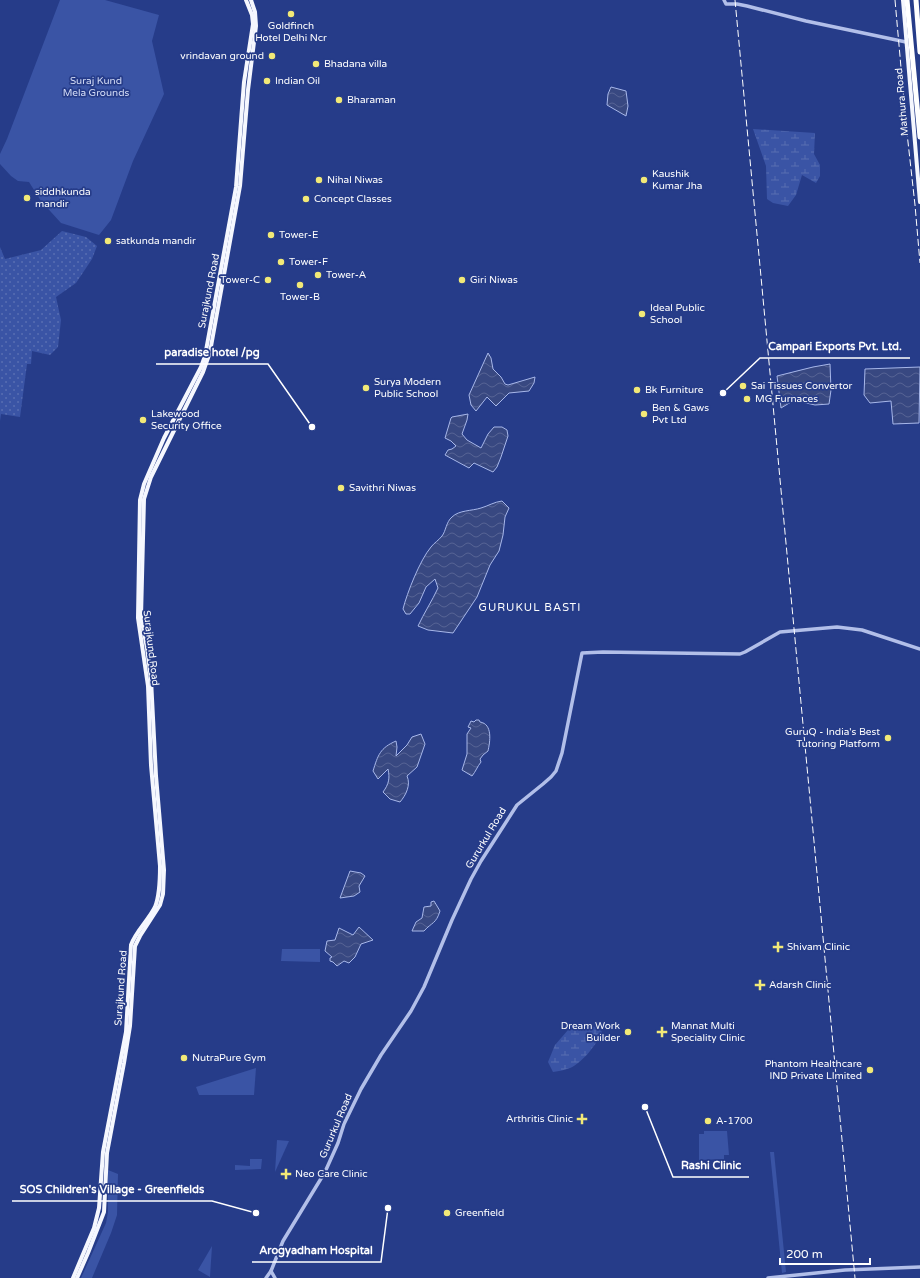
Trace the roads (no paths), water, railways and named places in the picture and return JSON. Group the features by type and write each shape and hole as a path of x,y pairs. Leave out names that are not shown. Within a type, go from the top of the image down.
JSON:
{"highway":[{"name":"Mathura Road","path":"907,0 920,137"},
{"path":"916,0 920,51"}],"main road":[{"name":"Surajkund Road","path":"76,1278 86,1258 104,1212 107,1153 129,1030 135,946 160,905 163,889 164,862 156,776 151,679 141,617 144,499 151,478 207,362 237,182 244,82 252,33 252,19 246,0"},
{"name":"Surajkund Road","path":"73,1278 94,1228 99,1208 103,1152 126,1032 131,945 155,906 158,897 160,866 152,765 148,686 137,610 140,500 144,484 164,438 204,361 240,182 248,90 255,34 256,15 251,0"},
{"name":"Mathura Road","path":"903,0 920,202"},
{"path":"906,48 914,51 920,51"}],"street":[{"path":"724,2 906,42"},
{"name":"Gururkul Road","path":"266,1278 271,1271 283,1241 326,1172 344,1124 361,1089 381,1055 411,1011 424,987 458,908 485,854 517,805 552,777 556,771 562,752 582,653 740,654 780,632 837,627 862,630 920,648"},
{"path":"768,1278 846,1270 920,1268"},
{"path":"271,1271 275,1278"}],"water":[{"path":"611,87 626,91 628,106 626,116 607,105 608,94"},
{"path":"488,353 491,358 493,369 501,377 505,384 508,385 535,377 534,383 529,391 509,393 496,406 487,397 476,411 471,405 469,395"},
{"path":"830,364 831,390 829,404 815,405 802,402 791,402 781,408 777,376"},
{"path":"920,367 919,423 893,424 891,401 870,403 864,395 865,369"},
{"path":"468,414 462,434 467,440 481,448 488,434 494,427 502,427 507,430 508,436 501,457 493,472 474,463 469,468 445,455 448,450 456,446 445,438 451,418"},
{"path":"502,501 509,508 505,517 499,551 490,565 477,597 453,633 428,630 418,626 438,588 435,579 426,587 419,603 410,614 406,614 403,609 414,577 427,553 442,536 448,521 455,515 462,512"},
{"path":"479,720 487,726 490,738 488,751 480,759 481,762 472,776 462,770 467,754 467,734 471,728 468,727 471,721 474,722"},
{"path":"421,734 425,744 417,767 407,776 408,786 406,793 400,802 390,799 383,792 387,786 389,775 388,769 378,779 373,771 378,756 386,746 396,741 396,756 407,745 412,737"},
{"path":"350,871 361,873 365,876 359,886 360,892 354,896 340,898"},
{"path":"434,901 440,911 435,921 424,931 412,931 416,922 422,918 424,907 431,906 431,902"},
{"path":"359,927 373,940 361,944 355,957 349,963 344,961 337,966 330,961 330,958 332,957 325,951 327,941 335,940 339,928 353,935"}],"railway":[{"path":"735,0 855,1278"},
{"path":"895,0 920,263"}],"place":[{"name":"Goldfinch Hotel Delhi Ncr","path":"291,14"},
{"name":"vrindavan ground","path":"272,56"},
{"name":"Bhadana villa","path":"316,64"},
{"name":"Indian Oil","path":"267,81"},
{"name":"Bharaman","path":"339,100"},
{"name":"Nihal Niwas","path":"319,180"},
{"name":"Kaushik Kumar Jha","path":"644,180"},
{"name":"siddhkunda mandir","path":"27,198"},
{"name":"Concept Classes","path":"306,199"},
{"name":"Tower-E","path":"271,235"},
{"name":"satkunda mandir","path":"108,241"},
{"name":"Tower-F","path":"281,262"},
{"name":"Tower-A","path":"318,275"},
{"name":"Tower-C","path":"268,280"},
{"name":"Giri Niwas","path":"462,280"},
{"name":"Tower-B","path":"300,285"},
{"name":"Ideal Public School","path":"642,314"},
{"name":"Sai Tissues Convertor","path":"743,386"},
{"name":"Surya Modern Public School","path":"366,388"},
{"name":"Bk Furniture","path":"637,390"},
{"name":"Campari Exports Pvt. Ltd.","path":"723,393"},
{"name":"MG Furnaces","path":"747,399"},
{"name":"Ben & Gaws Pvt Ltd","path":"644,414"},
{"name":"Lakewood Security Office","path":"143,420"},
{"name":"paradise hotel /pg","path":"312,427"},
{"name":"Savithri Niwas","path":"341,488"},
{"name":"GuruQ - India's Best Tutoring Platform","path":"888,738"},
{"name":"Shivam Clinic","path":"778,947"},
{"name":"Adarsh Clinic","path":"760,985"},
{"name":"Dream Work Builder","path":"628,1032"},
{"name":"Mannat Multi Speciality Clinic","path":"662,1032"},
{"name":"NutraPure Gym","path":"184,1058"},
{"name":"Phantom Healthcare IND Private LImited","path":"870,1070"},
{"name":"Rashi Clinic","path":"645,1107"},
{"name":"Arthritis Clinic","path":"582,1119"},
{"name":"A-1700","path":"708,1121"},
{"name":"Neo Care Clinic","path":"286,1174"},
{"name":"Arogyadham Hospital","path":"388,1208"},
{"name":"SOS Children's Village - Greenfields","path":"256,1213"},
{"name":"Greenfield","path":"447,1213"}],"district":[{"name":"GURUKUL BASTI","path":"530,607"}],"park label":[{"name":"Suraj Kund Mela Grounds","path":"96,86"}]}
